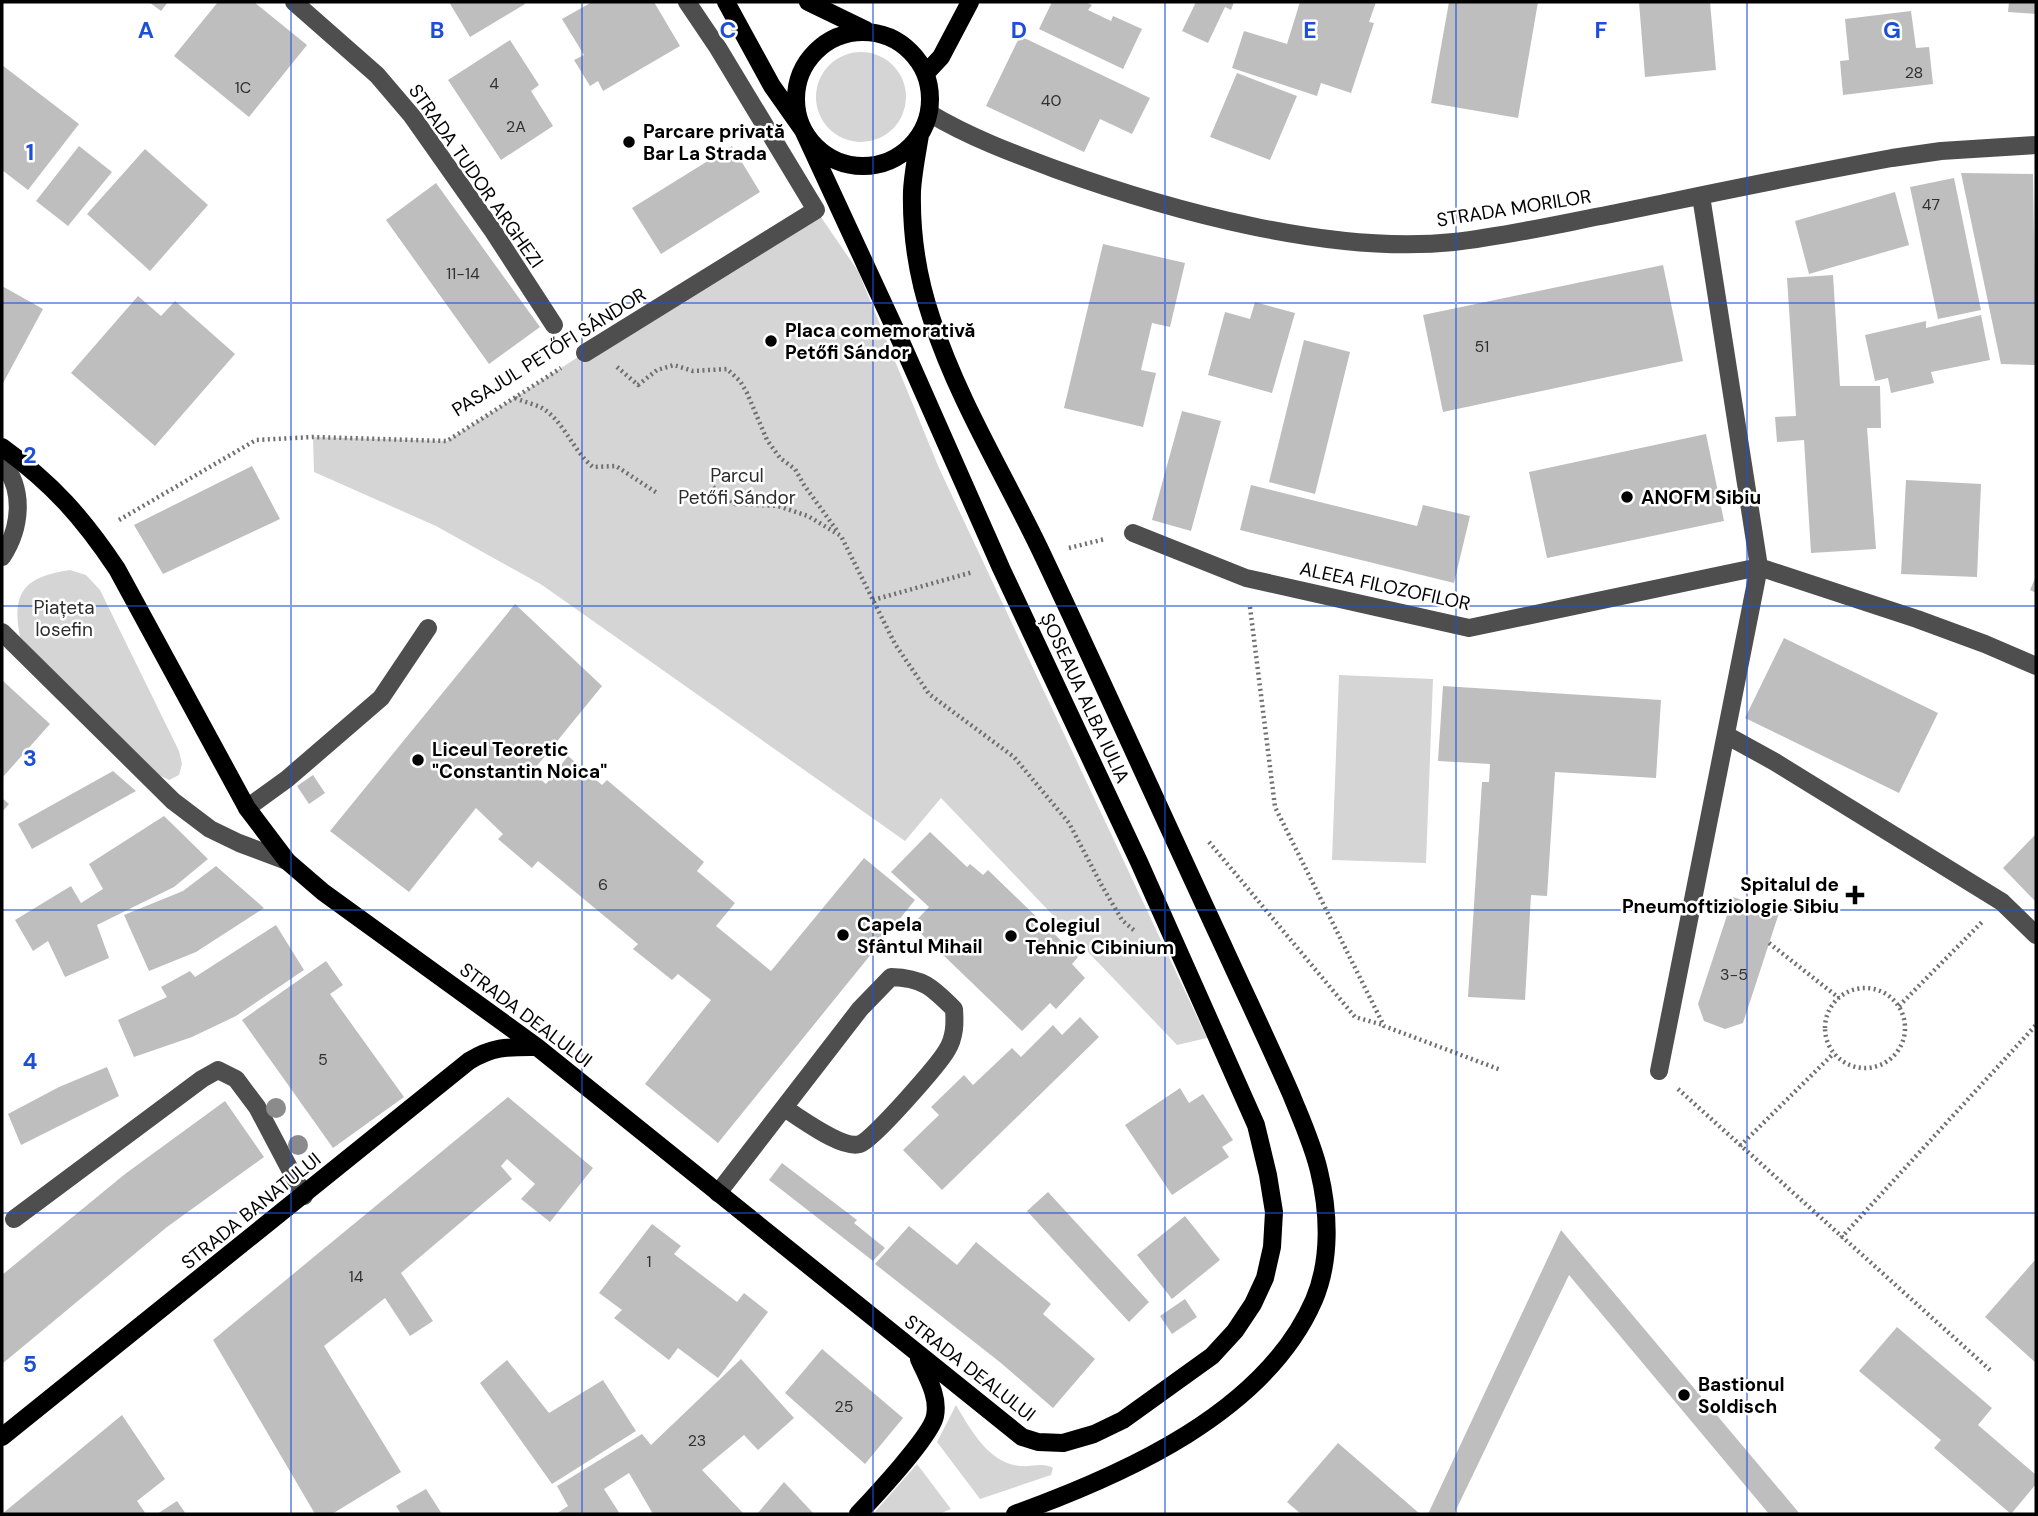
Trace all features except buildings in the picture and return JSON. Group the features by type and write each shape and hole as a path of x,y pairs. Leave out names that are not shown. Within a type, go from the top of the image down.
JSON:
{"main road":[{"name":"ȘOSEAUA ALBA IULIA","path":"726,2 772,86 803,131 902,344 1001,568 1139,862 1256,1125 1274,1212 1272,1247 1265,1278 1253,1304 1235,1331 1212,1356 1153,1400"},
{"path":"808,2 903,44 916,57 926,73 931,93 929,113 920,135 907,150 890,161 871,166 850,166 831,159 815,147 803,131 796,111 796,90 802,70 813,52 829,40 848,32 870,31"},
{"path":"926,73 941,57 970,2"},
{"name":"ȘOSEAUA ALBA IULIA","path":"920,135 912,188 914,239 932,320 958,383 1042,554 1283,1077 1318,1167 1326,1206 1323,1271 1314,1301 1292,1339 1260,1377 1218,1414 1135,1465 1015,1514"},
{"name":"STRADA DEALULUI","path":"2,447 65,499 94,535 117,569 247,808 288,861 323,892 537,1047 1022,1437 1038,1442 1063,1443 1094,1434 1123,1420 1153,1400"},
{"name":"STRADA BANATULUI","path":"2,1437 469,1061 486,1051 501,1047 537,1047"},
{"path":"858,1514 903,1464 935,1416 932,1388 916,1354"}],"street":[{"name":"STRADA TUDOR ARGHEZI","path":"294,2 377,75 412,116 554,325"},
{"name":"PASAJUL PETŐFI SÁNDOR","path":"587,351 816,210 718,48 687,2"},
{"name":"STRADA MORILOR","path":"929,113 958,130 1095,183 1265,228 1328,238 1380,242 1453,242 1522,231 1892,158 1941,151 2036,145"},
{"path":"1659,1072 1759,567 1701,196"},
{"path":"2,462 15,485 18,508 15,532 2,557"},
{"name":"ALEEA FILOZOFILOR","path":"1133,533 1246,579 1469,628 1759,567"},
{"path":"1759,567 1917,619 2036,666"},
{"path":"247,808 287,779 381,698 428,628"},
{"path":"2,632 173,801 210,829 288,861"},
{"path":"1726,735 1775,762 2002,902 2036,936"},
{"path":"718,1193 860,1009 891,977 912,978 932,987 954,1009 955,1028 947,1050 876,1134 859,1145 842,1143 784,1108"},
{"path":"14,1219 202,1079 218,1070 236,1079 257,1107 304,1196"}],"path":[{"path":"587,351 609,358 638,385 657,370 674,365 692,371 727,369 740,381 767,440 780,458 795,469 841,536 895,644 929,694 1014,757 1069,823 1122,920"},
{"name":"PASAJUL PETŐFI SÁNDOR","path":"94,535 256,440 313,437 447,441 587,351"},
{"path":"515,398 542,408 558,424 582,458 593,467 616,466 657,492"},
{"path":"713,487 735,504 778,506 808,516 841,536"},
{"path":"1042,554 1133,533"},
{"path":"873,600 955,576"},
{"path":"1246,579 1275,807 1384,1026"},
{"path":"1200,834 1355,1017 1501,1070"},
{"path":"1899,1006 2002,902"},
{"path":"1769,943 1839,998"},
{"path":"1864,988 1889,996 1899,1006 1905,1032 1902,1045 1895,1055 1884,1063 1873,1068 1859,1068 1847,1064 1834,1053 1826,1034 1826,1021 1830,1008 1839,998 1864,988"},
{"path":"1841,1238 2036,1025"},
{"path":"1740,1146 1834,1053"},
{"path":"1659,1072 1990,1370"}],"green space":[{"path":"852,52 870,52 886,59 899,72 906,88 906,106 899,122 886,135 870,142 852,142 836,135 823,122 816,106 816,88 823,72 836,59"},
{"name":"Parcul Petőfi Sándor","path":"816,210 858,271 939,468 1207,1038 1177,1045 941,798 905,841 542,585 436,526 314,472 313,437 447,441"},
{"name":"Piațeta Iosefin","path":"70,570 86,575 100,590 179,751 182,764 179,775 169,780 159,775 20,637 18,608 25,589 42,577"},
{"path":"1339,675 1433,679 1426,863 1332,860"},
{"path":"956,1405 982,1444 999,1459 1021,1466 1049,1466 1053,1468 1051,1475 980,1499 937,1442"},
{"path":"917,1464 951,1509 939,1514 873,1514"}],"place":[{"name":"Parcare privată Bar La Strada","path":"629,142"},
{"name":"Placa comemorativă Petőfi Sándor","path":"771,341"},
{"name":"ANOFM Sibiu","path":"1627,497"},
{"name":"Liceul Teoretic \"Constantin Noica\"","path":"418,760"},
{"name":"Spitalul de Pneumoftiziologie Sibiu","path":"1855,895"},
{"name":"Capela Sfântul Mihail","path":"843,935"},
{"name":"Colegiul Tehnic Cibinium","path":"1011,936"},
{"name":"Bastionul Soldisch","path":"1684,1395"}]}
